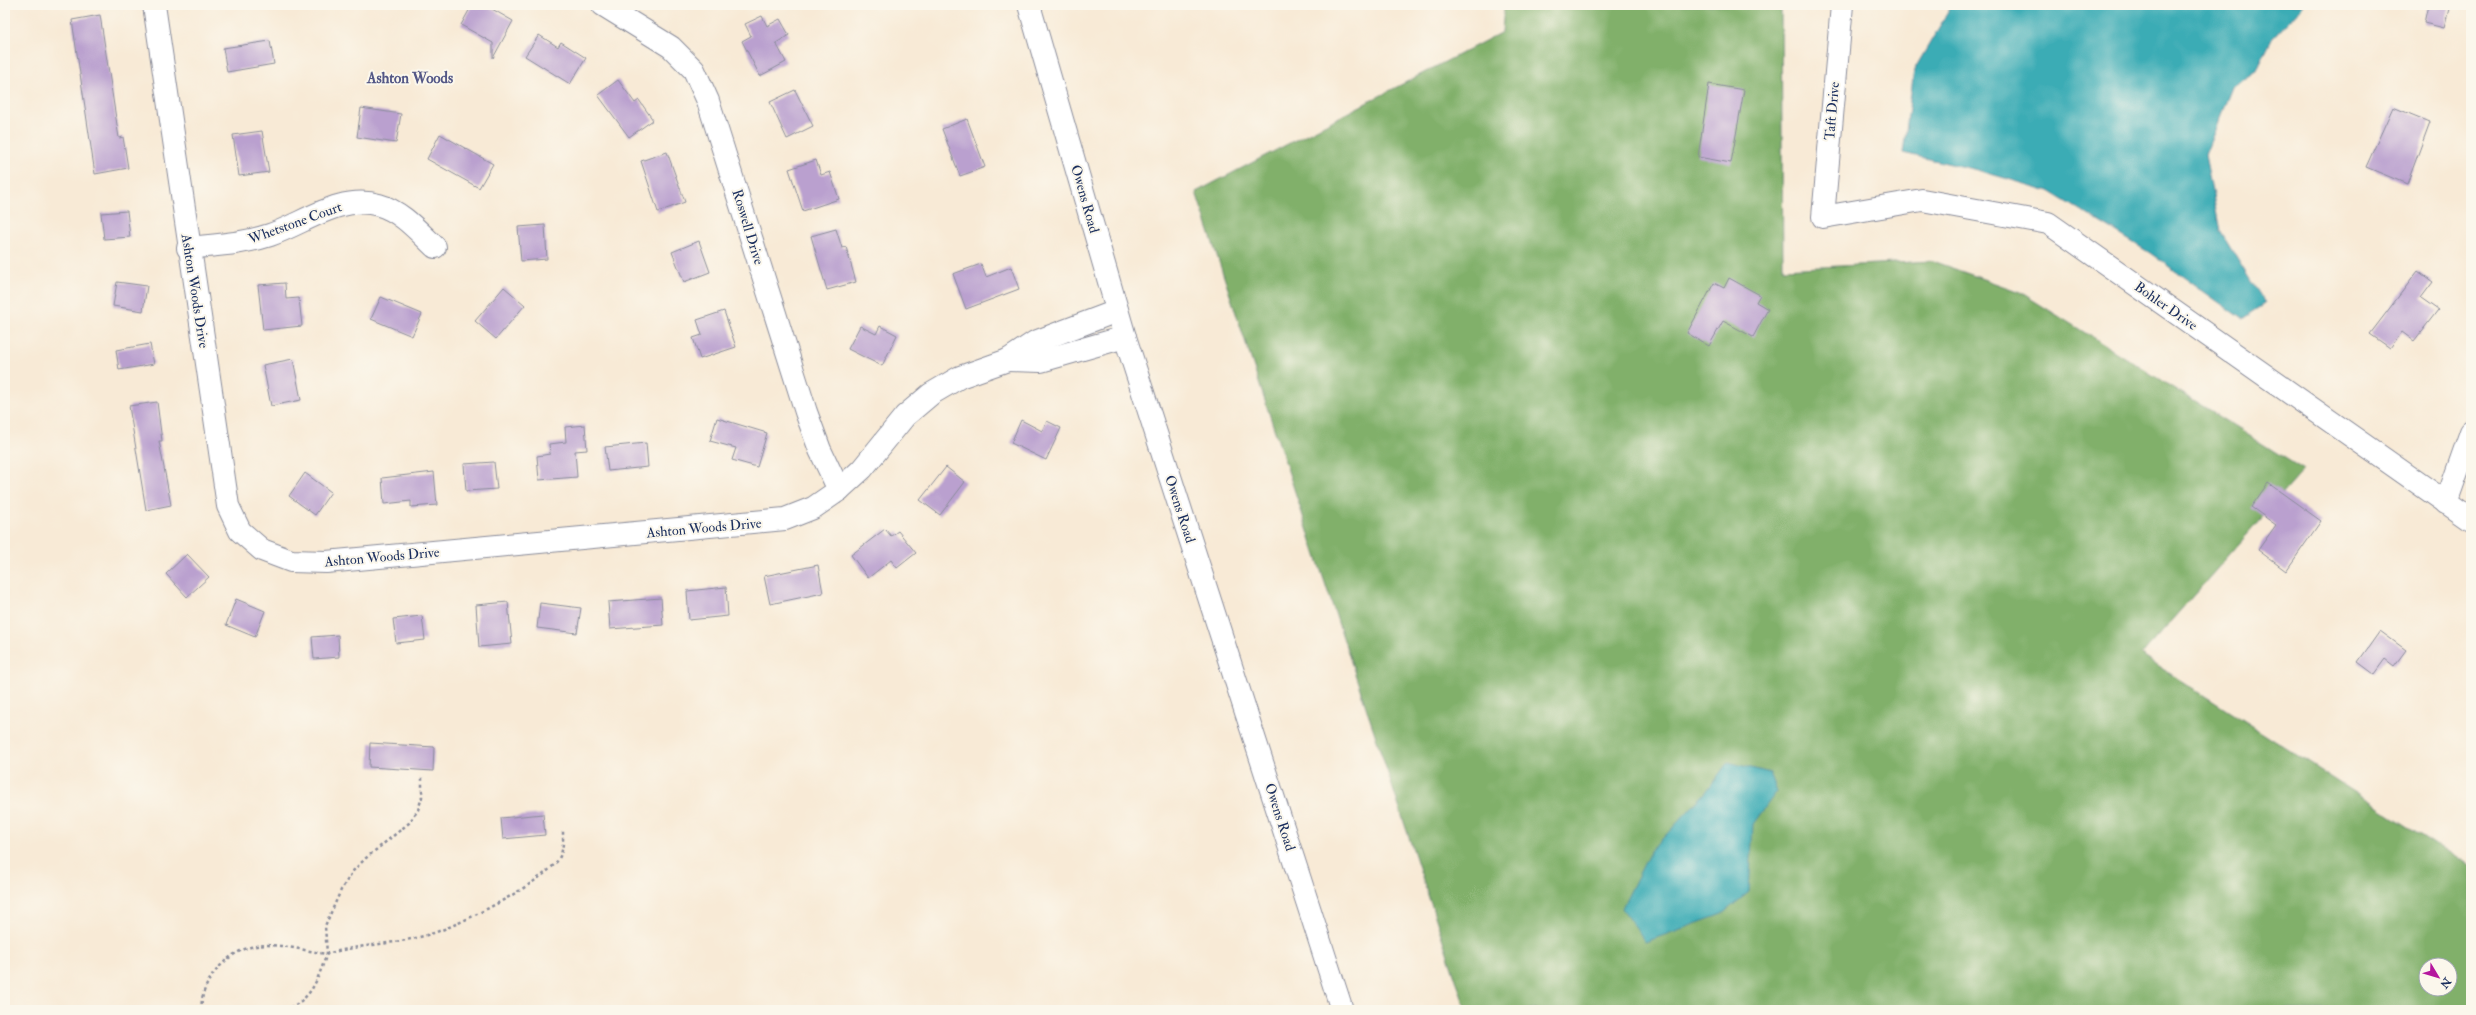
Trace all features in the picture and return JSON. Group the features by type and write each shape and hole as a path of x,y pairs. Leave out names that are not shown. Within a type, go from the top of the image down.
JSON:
{"street":[{"name":"Ashton Woods Drive","path":"154,5 188,248 228,506 240,531 262,550 291,561 326,562 785,520 813,508 838,490 862,469 906,416 931,394 960,376 1008,360 1035,342 1117,311"},
{"name":"Roswell Drive","path":"603,5 671,47 694,70 708,101 806,412 820,450 838,490"},
{"name":"Owens Road","path":"1029,5 1125,337 1342,1010"},
{"name":"Taft Drive","path":"1823,217 1842,5"},
{"name":"Bohler Drive","path":"1823,217 1922,200 2048,223 2471,520"},
{"name":"Whetstone Court","path":"188,248 238,243 270,235 328,209 353,203 380,205 402,217 435,247"},
{"name":"Ashton Woods Drive","path":"1008,360 1041,361 1125,337"},
{"path":"2446,503 2471,432"}],"path":[{"path":"284,1010 307,996 317,983 326,954 325,926 341,890 353,871 366,858 409,823 418,810 422,797 422,777"},
{"path":"202,1010 200,1002 207,982 224,961 243,948 266,944 326,954 347,948 392,943 439,932 503,900 546,874 558,859 564,847 563,831"}],"green space":[{"path":"1504,5 1781,5 1783,269 1932,261 2020,292 2304,470 2141,655 2471,867 2471,1010 1466,1010 1196,192 1502,32"}],"water":[{"path":"1952,5 2304,5 2272,39 2257,70 2232,87 2205,155 2220,231 2265,304 2242,319 2150,253 2049,191 1977,170 1903,153 1914,70"},
{"path":"1728,762 1770,773 1777,791 1753,824 1749,892 1722,914 1645,942 1622,908 1650,852 1706,792"}],"building":[{"path":"472,5 485,5 513,21 493,58 493,43 461,25"},
{"path":"2428,5 2450,5 2444,28 2424,23"},
{"path":"100,15 119,138 123,137 128,168 95,174 72,20"},
{"path":"762,16 767,26 780,19 789,35 776,43 786,62 760,76 742,41 751,36 745,24"},
{"path":"539,35 558,47 561,42 586,58 570,84 525,56"},
{"path":"270,41 274,64 227,72 223,48"},
{"path":"618,80 635,103 639,100 653,120 629,137 598,95"},
{"path":"1709,84 1744,90 1731,163 1698,157"},
{"path":"795,90 813,126 787,139 770,102"},
{"path":"2393,107 2430,122 2407,184 2366,167"},
{"path":"361,108 401,114 396,143 357,137"},
{"path":"967,119 985,167 960,176 942,129"},
{"path":"262,131 269,172 239,176 233,135"},
{"path":"440,134 493,164 479,188 427,159"},
{"path":"667,152 685,202 658,212 641,161"},
{"path":"816,160 821,175 830,172 839,199 803,211 789,169"},
{"path":"127,211 130,237 104,239 101,213"},
{"path":"545,225 547,259 521,261 518,227"},
{"path":"836,229 842,248 846,247 856,282 827,290 811,236"},
{"path":"699,241 710,272 684,282 672,252"},
{"path":"981,264 986,277 1011,267 1019,289 966,309 953,274"},
{"path":"2418,271 2433,282 2421,298 2438,310 2414,341 2402,332 2390,348 2370,334"},
{"path":"1729,278 1760,295 1756,302 1768,309 1753,337 1723,321 1709,346 1687,333 1714,283 1724,288"},
{"path":"117,282 147,286 143,311 113,306"},
{"path":"285,283 286,299 299,298 302,326 263,330 258,285"},
{"path":"504,287 525,305 496,339 475,321"},
{"path":"381,297 422,314 412,336 371,319"},
{"path":"724,311 736,347 700,359 693,338 702,335 697,320"},
{"path":"860,326 876,334 880,326 897,335 882,366 848,349"},
{"path":"150,344 154,364 119,370 116,350"},
{"path":"293,359 301,400 271,406 263,365"},
{"path":"157,402 162,441 159,441 171,505 146,510 129,406"},
{"path":"717,418 767,433 757,467 732,460 736,448 710,441"},
{"path":"1021,420 1042,431 1047,421 1061,428 1046,460 1011,443"},
{"path":"585,425 587,450 575,451 577,477 539,480 537,456 550,454 549,444 566,442 565,427"},
{"path":"646,443 648,467 608,471 605,447"},
{"path":"494,462 497,489 466,491 464,464"},
{"path":"946,467 965,482 940,515 920,500"},
{"path":"434,472 437,505 411,507 411,501 384,504 382,478"},
{"path":"305,473 331,492 315,515 289,496"},
{"path":"2268,483 2321,521 2286,571 2258,550 2276,525 2251,507"},
{"path":"885,529 891,536 898,531 916,553 897,568 891,560 868,578 851,555"},
{"path":"187,554 209,577 187,597 166,574"},
{"path":"818,565 823,593 770,604 764,576"},
{"path":"726,587 728,616 689,620 687,591"},
{"path":"661,598 663,625 610,629 608,602"},
{"path":"236,599 265,611 255,637 226,625"},
{"path":"508,602 512,644 479,647 476,605"},
{"path":"540,603 581,608 577,633 537,628"},
{"path":"422,616 425,640 396,643 393,619"},
{"path":"2380,631 2406,650 2394,666 2385,659 2374,674 2358,662"},
{"path":"338,635 339,657 314,659 312,637"},
{"path":"370,743 434,747 433,771 369,767"},
{"path":"543,814 545,835 503,839 501,818"}],"district":[{"name":"Ashton Woods","path":"410,78"}]}
